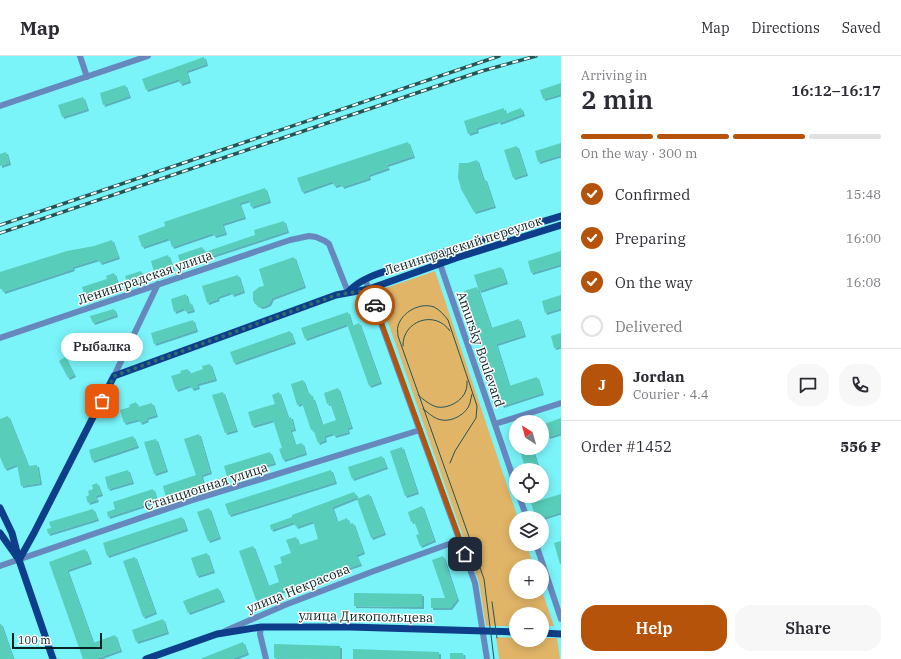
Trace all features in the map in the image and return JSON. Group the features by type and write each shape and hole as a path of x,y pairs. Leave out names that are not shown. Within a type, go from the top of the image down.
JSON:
{"main road":[{"name":"Ленинградский переулок","path":"348,292 352,287 365,279 451,250 561,216"},
{"name":"Ленинградский переулок","path":"114,376 332,296 348,292 369,290 440,264 561,225"},
{"path":"19,560 44,515 114,376"},
{"path":"0,508 12,533 19,560 53,659"},
{"path":"0,533 19,560"},
{"name":"улица Дикопольцева","path":"217,634 261,627 358,627 509,632"},
{"path":"549,633 561,634"},
{"name":"улица Некрасова","path":"146,659 217,634"}],"street":[{"path":"80,56 87,77"},
{"path":"0,106 148,56"},
{"name":"Ленинградская улица","path":"0,338 297,238 316,237 329,244 348,292"},
{"name":"Amursky Boulevard","path":"437,255 509,465"},
{"path":"365,279 475,583 487,659"},
{"path":"114,376 158,284"},
{"path":"495,424 561,403"},
{"name":"Станционная улица","path":"0,566 190,501 420,430"},
{"name":"улица Некрасова","path":"217,634 366,574 460,540"},
{"path":"538,551 561,619"},
{"path":"261,627 260,634 266,659"}],"shaded area":[{"path":"435,271 509,491 509,503 513,503 516,511 509,511 509,551 529,551 531,559 509,559 509,599 545,599 547,607 509,607 509,626 486,626 479,582 377,291"},
{"path":"549,611 554,626 549,626"},
{"path":"496,637 509,638 509,647 549,647 549,638 557,638 560,659 499,659"}],"building":[{"path":"204,57 206,64 186,71 189,81 180,84 179,79 146,90 142,79"},
{"path":"561,83 561,94 543,99 540,90"},
{"path":"125,85 129,96 103,105 100,93"},
{"path":"83,97 87,109 62,117 58,105"},
{"path":"504,108 505,114 521,108 523,114 499,123 498,121 476,128 477,131 468,134 464,121"},
{"path":"408,142 413,156 386,165 388,168 368,175 369,178 342,187 341,184 334,186 333,181 302,192 297,178"},
{"path":"561,143 561,155 538,162 535,151"},
{"path":"517,146 526,174 513,178 504,150"},
{"path":"6,152 9,163 0,166 0,154"},
{"path":"477,160 494,206 474,212 461,189 458,177 459,163 468,163"},
{"path":"265,188 269,201 251,207 249,200 239,203 244,217 222,224 225,233 214,236 213,233 172,247 169,238 142,247 138,236 165,226 164,222"},
{"path":"284,221 287,231 181,266 178,255 202,247 205,252 255,235 254,230"},
{"path":"112,240 118,257 100,263 98,259 72,267 73,269 3,292 2,289 0,289 0,272 67,251 94,246"},
{"path":"561,251 561,264 531,273 528,261"},
{"path":"168,255 173,269 155,275 151,261"},
{"path":"294,257 304,286 272,298 269,304 265,306 261,307 255,304 253,300 253,292 259,287 264,286 259,269"},
{"path":"501,267 506,282 479,291 474,275"},
{"path":"141,271 144,279 128,285 125,276"},
{"path":"114,273 119,287 86,299 82,287 107,279 106,276"},
{"path":"238,275 243,291 232,295 231,292 217,297 218,299 207,303 202,286"},
{"path":"477,287 491,328 519,319 524,335 496,344 509,386 537,377 542,393 502,406 464,291"},
{"path":"186,294 188,303 190,302 193,310 186,312 184,308 174,312 171,299"},
{"path":"561,295 561,308 545,313 542,301"},
{"path":"114,309 116,315 93,323 90,316"},
{"path":"348,312 352,326 359,323 380,382 369,386 347,324 305,339 301,328"},
{"path":"193,320 196,330 154,344 151,333"},
{"path":"290,331 294,342 234,363 230,352"},
{"path":"561,333 561,346 554,348 551,336"},
{"path":"89,345 93,355 85,359 81,348"},
{"path":"65,357 74,375 68,378 59,361"},
{"path":"210,364 215,379 197,384 198,387 192,389 190,385 176,390 171,376 188,369 189,374 203,369 202,366"},
{"path":"303,380 308,394 310,393 313,398 322,425 336,420 330,403 327,404 324,393 338,388 351,427 347,428 348,432 334,436 333,433 324,436 325,440 318,443 313,429 311,430 302,403 297,405 291,384"},
{"path":"223,392 236,430 225,433 212,395"},
{"path":"279,392 288,418 291,417 294,429 290,430 295,445 302,443 305,453 283,460 279,449 282,448 273,420 252,426 248,412 275,404 272,395"},
{"path":"136,402 138,407 152,403 156,415 146,418 147,420 140,423 139,419 124,423 120,410 130,407 129,405"},
{"path":"8,416 28,466 37,465 40,483 21,486 17,464 5,469 0,457 0,419"},
{"path":"561,418 561,433 549,437 549,422"},
{"path":"199,434 210,472 201,475 204,486 166,498 163,486 196,475 184,439"},
{"path":"133,436 137,446 92,461 89,450"},
{"path":"156,439 166,470 154,474 144,442"},
{"path":"402,447 417,492 405,496 390,451"},
{"path":"270,452 274,463 227,476 224,466"},
{"path":"521,455 534,455 537,463 524,463"},
{"path":"382,456 386,467 352,479 348,467"},
{"path":"128,470 132,482 108,489 105,477"},
{"path":"331,470 335,482 229,515 225,504"},
{"path":"97,483 101,494 95,496 97,500 88,503 86,497 89,495 88,491 93,489 92,485"},
{"path":"153,489 157,501 108,517 107,512 115,509 113,502"},
{"path":"354,492 357,497 332,507 337,522 347,518 349,524 353,523 363,552 356,555 360,564 256,600 239,551 253,546 268,586 279,582 274,566 282,563 280,557 291,553 286,540 296,537 299,545 318,539 313,521 296,527 294,522 271,530 270,525 292,517 292,515"},
{"path":"369,494 384,533 371,538 357,499"},
{"path":"561,494 561,512 549,516 549,511 534,511 531,503 549,503 549,498"},
{"path":"422,506 434,540 420,546 416,535 419,534 414,521 411,522 408,512"},
{"path":"209,508 219,537 208,541 197,512"},
{"path":"93,509 97,519 48,534 47,529 51,528 49,522"},
{"path":"182,517 186,529 107,556 103,543"},
{"path":"561,541 561,564 560,564 554,543"},
{"path":"85,549 90,562 67,570 93,643 115,635 120,650 95,659 83,659 49,562"},
{"path":"207,553 213,571 197,576 191,558"},
{"path":"443,556 457,599 450,608 431,608 431,598 445,598 432,560"},
{"path":"135,557 155,612 143,617 123,561"},
{"path":"218,588 223,600 188,613 183,601"},
{"path":"354,593 422,594 422,607 354,606"},
{"path":"163,619 167,632 136,642 132,630"},
{"path":"1,624 13,659 0,659"},
{"path":"243,642 247,653 231,659 200,659"},
{"path":"274,644 340,646 340,659 274,658"},
{"path":"353,649 439,652 439,659 353,659"},
{"path":"450,653 463,653 464,659 450,659"}],"tram line":[{"path":"450,463 455,451 476,418 477,406 448,320 436,308 423,306 412,309 403,316 398,326 398,336 484,579 494,659"},
{"path":"403,346 404,337 408,330 413,324 420,321 428,319 436,321 444,324 450,331"},
{"path":"418,395 434,406 446,407 462,398 466,389 467,381"},
{"path":"423,409 436,418 450,420 466,411 472,394"},
{"path":"492,602 497,638"}],"railway":[{"path":"0,225 499,56"},
{"path":"0,233 482,71 536,56"}],"way so far":[{"path":"102,401 114,376 336,295 369,290 375,305"}],"place":[{"name":"Рыбалка","path":"102,401"}],"route":[{"path":"375,305 465,554"}]}
